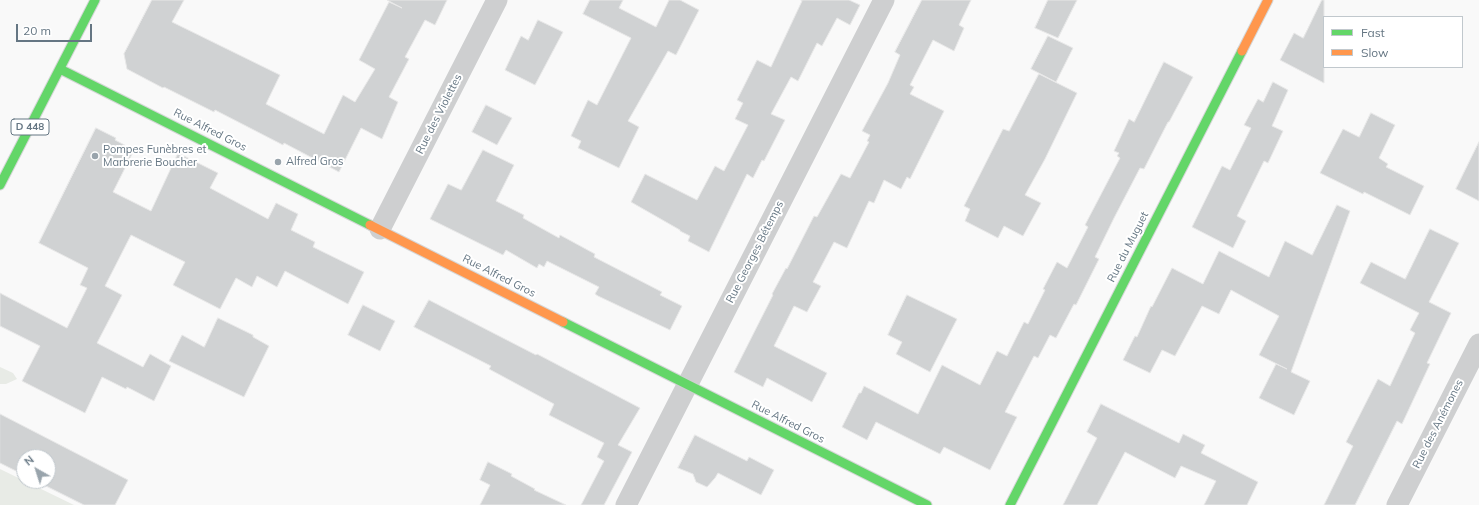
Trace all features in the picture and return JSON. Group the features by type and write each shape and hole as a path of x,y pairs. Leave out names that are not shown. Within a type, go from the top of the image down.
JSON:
{"street":[{"name":"D 448","path":"0,185 95,0"},
{"name":"Rue des Violettes","path":"380,229 498,0"},
{"name":"Rue Georges Bétemps","path":"626,505 884,0"},
{"name":"Rue du Muguet","path":"1010,505 1268,0"},
{"name":"Rue Alfred Gros","path":"60,69 927,505"},
{"name":"Rue des Anémones","path":"1397,505 1479,344"}],"shaded area":[{"path":"0,367 13,373 17,379 6,384 0,384"},
{"path":"0,469 16,477 16,489 41,489 74,505 0,505"}],"building":[{"path":"152,0 184,0 172,22 280,75 266,104 324,134 343,95 355,102 375,69 359,60 389,2 402,8 387,0 447,0 435,25 425,20 405,57 409,59 389,97 398,102 382,139 361,128 339,172 284,143 283,145 215,110 214,112 127,69 124,54"},
{"path":"590,0 623,0 619,8 656,27 669,0 680,0 699,10 676,55 668,51 628,121 639,127 619,168 578,148 581,141 571,136 588,100 597,105 631,38 583,14"},
{"path":"801,0 849,0 860,5 850,25 837,18 822,46 817,43 798,81 791,77 771,114 785,120 764,161 762,160 753,178 747,174 709,252 688,241 690,236 631,202 645,174 697,200 715,166 724,171 748,125 735,119 743,103 737,100 757,60 771,67 802,1"},
{"path":"922,0 971,0 959,25 964,28 954,51 933,40 910,85 914,87 910,94 944,111 910,179 907,177 901,189 884,180 874,203 869,201 847,248 834,242 813,282 821,286 807,312 794,306 774,346 827,373 812,402 767,378 763,387 734,372 773,295 772,294 786,268 787,269 814,216 817,217 841,174 850,178 869,142 867,141 870,135 862,131 888,83 900,55 895,52"},
{"path":"1048,0 1077,0 1058,38 1035,28"},
{"path":"1322,0 1324,0 1324,83 1280,60 1294,33 1303,38"},
{"path":"538,20 563,32 535,85 505,70 521,36 528,40"},
{"path":"1048,36 1073,48 1056,82 1031,69"},
{"path":"1164,62 1193,77 1144,169 1140,168 1114,218 1095,257 1099,259 1076,305 1074,304 1056,338 1050,335 1038,358 1034,356 1005,412 1017,417 990,470 944,447 940,454 876,422 867,440 842,427 864,386 918,414 942,365 980,385 997,351 1007,356 1024,322 1028,324 1045,290 1043,289 1057,262 1067,268 1088,227 1085,225 1120,158 1117,156 1119,153 1114,151 1129,119 1134,122"},
{"path":"1039,74 1077,93 1045,159 1025,195 1041,203 1023,236 1004,226 998,238 965,221 970,209 964,206 1003,129 1009,131"},
{"path":"1273,82 1288,90 1272,126 1283,131 1268,163 1264,161 1237,216 1246,221 1233,248 1192,227 1222,166 1230,170 1251,128 1244,125 1258,99 1263,102"},
{"path":"486,105 512,118 497,145 472,132"},
{"path":"1371,113 1395,125 1379,158 1388,164 1386,167 1424,186 1410,215 1364,192 1363,194 1320,173 1343,129 1359,137"},
{"path":"96,128 116,138 115,140 134,150 113,192 151,211 178,153 218,173 210,188 268,219 276,203 298,214 291,230 315,242 313,247 364,272 348,304 285,271 277,287 257,276 252,287 236,278 220,309 173,285 185,262 131,235 105,286 122,295 97,343 143,367 150,354 171,366 154,401 127,387 126,389 102,377 85,413 22,381 40,346 0,326 0,293 67,328 87,288 80,285 88,268 39,243"},
{"path":"1479,142 1479,201 1456,189"},
{"path":"483,150 514,165 496,201 524,215 523,218 559,238 560,235 595,254 594,257 662,292 660,295 682,306 670,330 598,296 595,294 599,287 547,261 544,267 539,264 537,268 506,250 503,255 430,219 448,184 461,190"},
{"path":"1337,205 1350,211 1291,372 1310,381 1294,415 1259,398 1276,364 1287,369 1259,355 1279,316 1231,290 1219,314 1202,306 1175,356 1162,350 1150,373 1123,360 1135,336 1137,337 1151,306 1152,307 1172,268 1203,284 1219,251 1269,277 1285,241 1312,255"},
{"path":"1430,229 1459,243 1429,302 1451,313 1427,363 1430,364 1402,424 1397,421 1355,505 1324,505 1353,446 1346,442 1378,379 1390,386 1415,333 1410,330 1419,313 1360,283 1371,262 1405,279"},
{"path":"907,295 957,319 930,372 896,354 902,342 888,335"},
{"path":"429,300 640,408 618,445 632,452 604,505 581,505 604,461 597,457 604,443 549,415 554,404 489,369 491,366 414,327"},
{"path":"363,305 395,321 380,351 348,335"},
{"path":"218,318 253,335 253,337 269,346 244,397 169,361 182,335 204,347"},
{"path":"1101,404 1179,443 1183,434 1205,445 1201,453 1258,482 1247,505 1204,505 1216,481 1181,466 1175,478 1125,452 1097,505 1063,505 1097,438 1087,432"},
{"path":"0,414 128,480 115,505 84,505 52,489 56,489 56,449 16,449 16,471 0,463"},
{"path":"695,435 747,461 749,457 774,470 761,495 718,473 707,487 696,482 693,474 678,468"},
{"path":"488,462 512,474 511,476 535,489 534,490 566,505 480,505 490,485 480,480"}],"traffic: fast":[{"path":"0,185 95,0"},
{"path":"1010,505 1242,51"},
{"path":"60,69 370,225"},
{"path":"563,322 927,505"}],"traffic: slow":[{"path":"1242,51 1268,0"},
{"path":"370,225 563,322"}],"place":[{"name":"Pompes Funèbres et Marbrerie Boucher","path":"95,156"},
{"name":"Alfred Gros","path":"278,162"}]}
